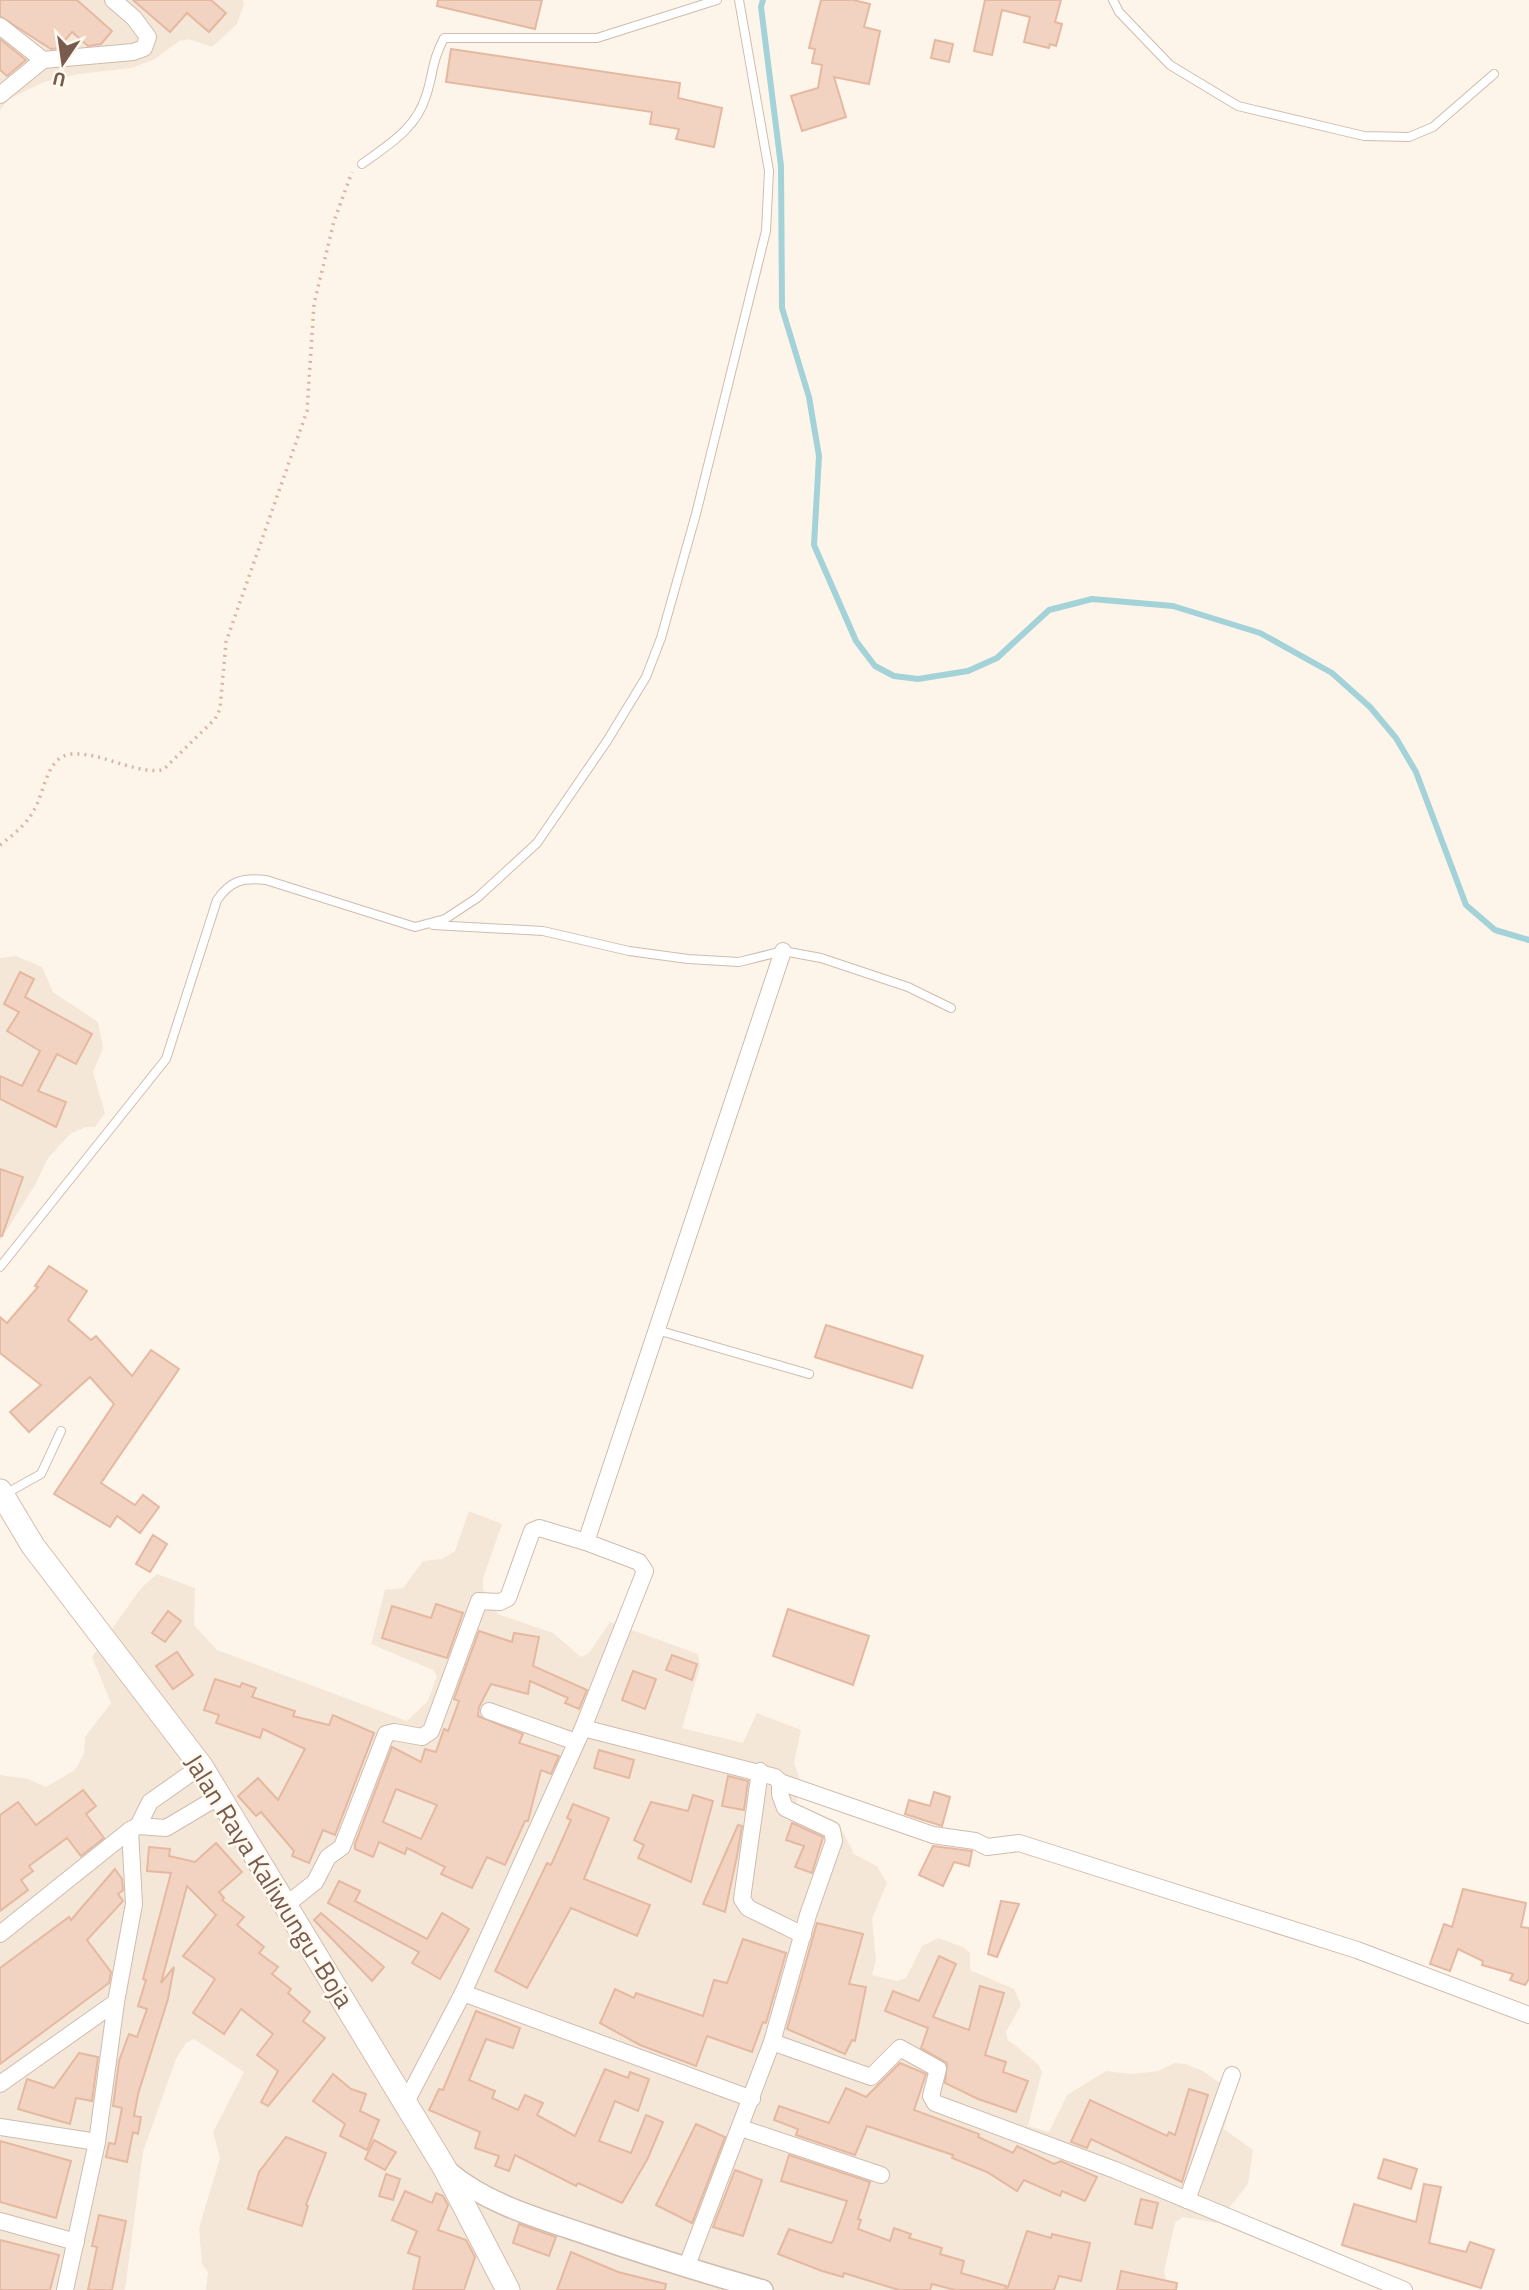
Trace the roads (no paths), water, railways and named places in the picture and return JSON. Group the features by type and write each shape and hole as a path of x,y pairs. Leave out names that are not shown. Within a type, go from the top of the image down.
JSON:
{"main road":[{"name":"Jalan Raya Kaliwungu-Boja","path":"1,1493 33,1546 201,1766 406,2102 444,2167 508,2290"}],"street":[{"path":"0,95 43,60 133,52 144,48 148,37 134,18 113,0"},
{"path":"0,26 43,60"},
{"path":"586,1542 783,951"},
{"path":"286,1905 315,1882 328,1857 342,1847 386,1734 394,1732 422,1737 431,1731 479,1601 500,1602 508,1598 532,1531 539,1528 639,1562 645,1571 580,1735 463,1993 406,2102"},
{"path":"489,1711 580,1735 761,1771 780,1782 933,1835 975,1841 987,1847 1019,1843 1357,1950 1529,2015"},
{"path":"0,1934 134,1828 150,1802 201,1766"},
{"path":"761,1771 742,1899 748,1908 803,1935"},
{"path":"686,2268 772,2042 834,1835 832,1830 785,1808 780,1794 780,1782"},
{"path":"134,1828 166,1828 218,1797"},
{"path":"65,2290 97,2142 116,2002 134,1904 134,1828"},
{"path":"463,1993 752,2099"},
{"path":"0,2084 116,2002"},
{"path":"772,2042 871,2077 900,2048 938,2069 931,2096 935,2103 1187,2200 1404,2290"},
{"path":"1187,2200 1232,2075"},
{"path":"0,2127 97,2142"},
{"path":"741,2128 881,2175"},
{"path":"444,2167 474,2190 542,2219 686,2268 763,2290"},
{"path":"0,2221 76,2242"}],"lane":[{"path":"362,164 414,124 426,96 432,61 444,38 597,38 717,0"},
{"path":"430,925 477,898 537,843 607,741 646,677 661,638 696,514 766,231 769,171 739,0"},
{"path":"1114,0 1119,12 1170,65 1238,106 1364,136 1409,137 1433,127 1494,74"},
{"path":"0,1266 166,1059 217,900 226,886 251,878 266,880 415,927 430,925 543,931 629,951 688,959 739,962 783,951 821,958 908,986 951,1008"},
{"path":"657,1329 809,1374"},
{"path":"1,1493 41,1474 61,1431"}],"waterway":[{"path":"763,0 761,7 781,166 782,308 809,397 819,456 814,545 856,641 875,666 894,676 918,679 968,671 997,658 1049,610 1092,599 1173,606 1260,633 1332,673 1370,707 1396,738 1416,772 1466,905 1495,930 1529,940"}]}
